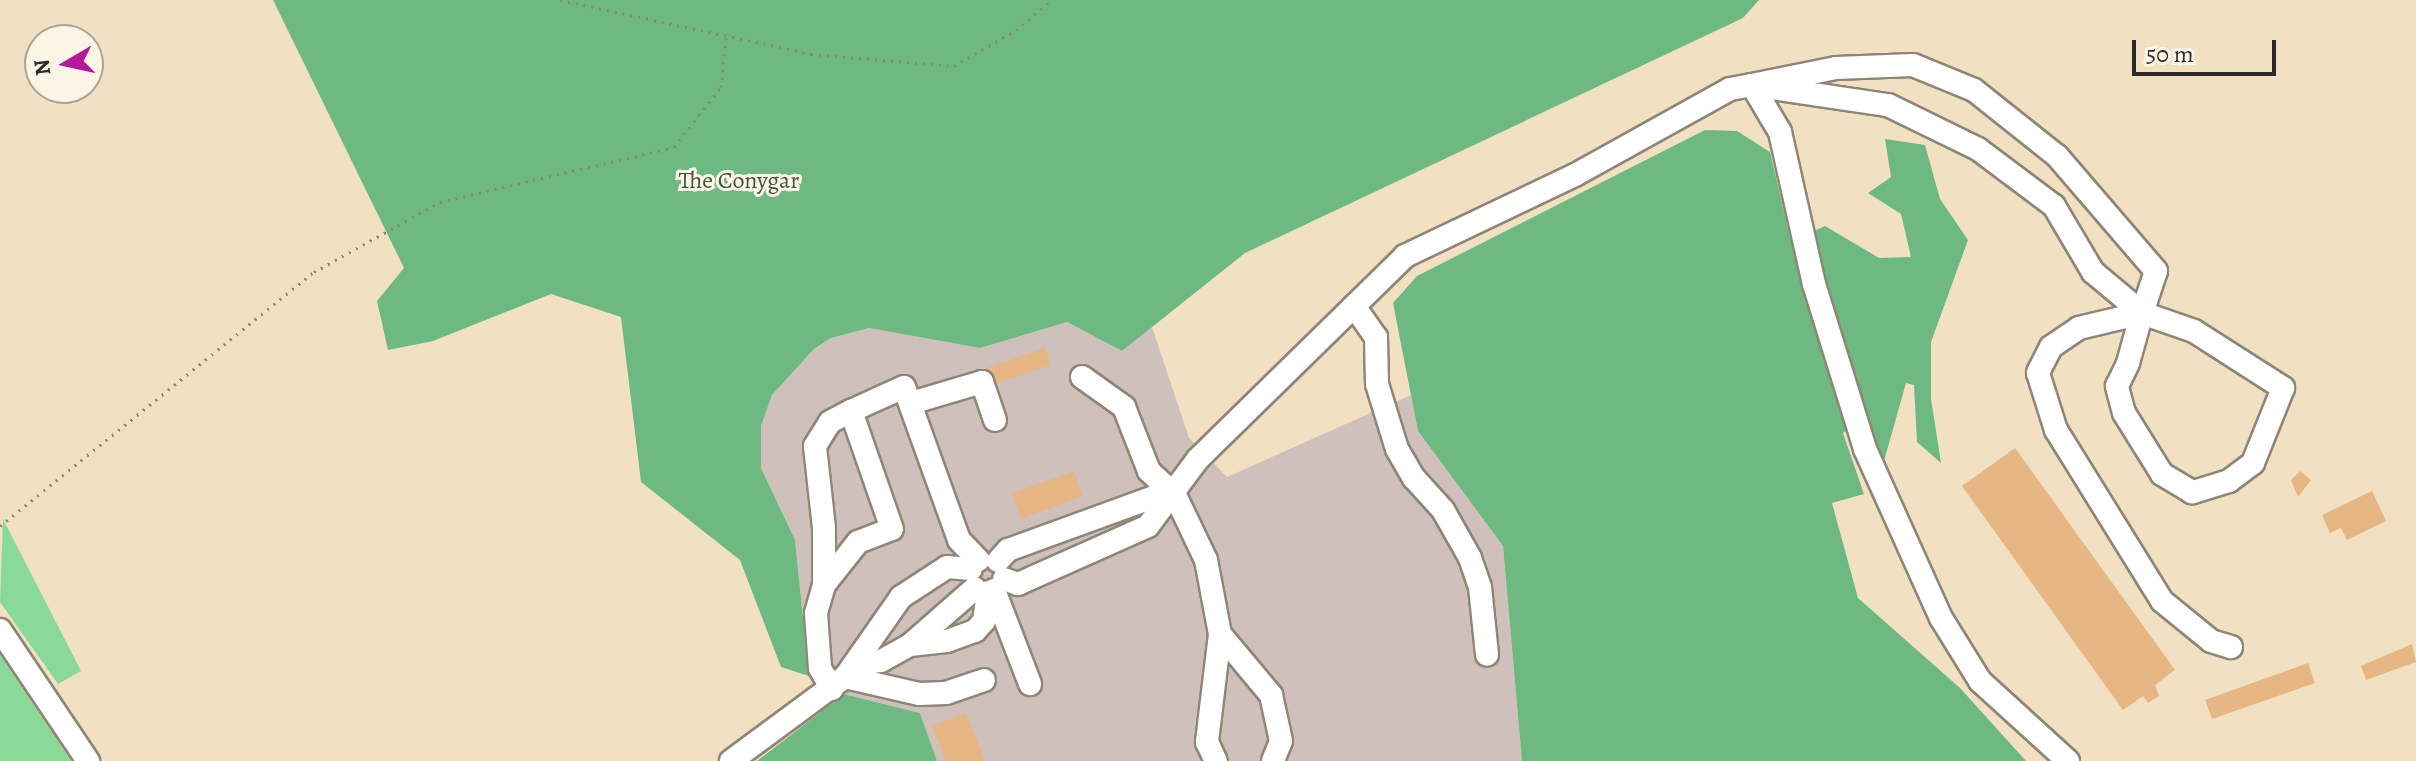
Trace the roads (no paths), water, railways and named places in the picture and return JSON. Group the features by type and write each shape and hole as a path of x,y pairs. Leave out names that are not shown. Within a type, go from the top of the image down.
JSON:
{"street":[{"path":"845,677 901,597 947,567 1018,584 1148,526 1175,495 1198,459 1405,256 1575,175 1730,89 1836,68 1913,65 1974,90 2057,156 2156,271 2142,313 2117,386 2124,413 2162,474 2192,492 2229,481 2253,463 2283,388 2194,331 2142,313 2093,272 2054,206 1978,149 1888,105 1752,85"},
{"path":"1752,85 1780,132 1814,284 1865,449 1941,618 1980,681 2068,761"},
{"path":"1354,306 1376,337 1377,384 1397,449 1414,478 1443,510 1470,558 1480,587 1487,655"},
{"path":"2142,313 2079,328 2051,347 2038,373 2056,430 2162,601 2211,641 2231,647"},
{"path":"1082,377 1124,407 1149,471 1175,495 1206,560 1220,634 1207,742 1216,761"},
{"path":"911,403 982,382 995,420"},
{"path":"984,680 946,693 919,694 820,668 816,613 824,585 815,446 830,422 904,387 959,540 987,577 1030,684"},
{"path":"824,585 858,542 892,529 851,411"},
{"path":"740,755 845,677 910,645 987,577 1008,550 1154,497 1175,495"},
{"path":"910,645 947,641 975,631 984,621 987,577"},
{"path":"0,630 88,761"},
{"path":"1220,634 1271,695 1281,741 1273,761"}],"park label":[{"name":"The Conygar","path":"739,181"}]}
